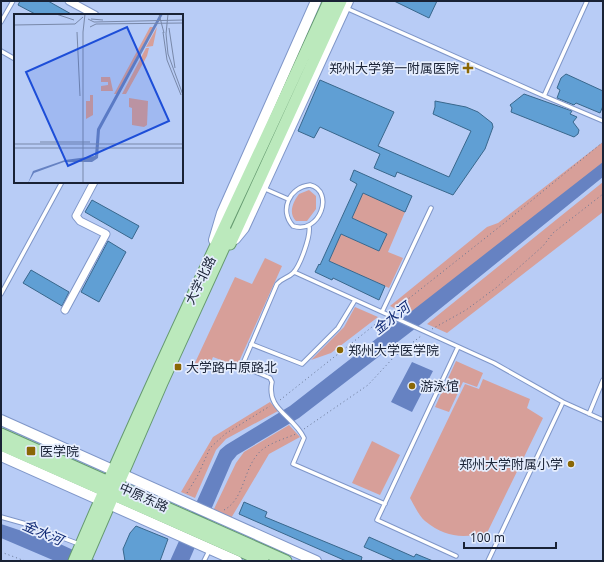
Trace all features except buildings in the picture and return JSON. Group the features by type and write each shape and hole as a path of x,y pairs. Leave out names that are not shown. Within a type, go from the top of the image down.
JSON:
{"main road":[{"path":"200,290 214,240 323,1"},
{"name":"大学北路","path":"74,561 84,551 118,472 162,383 200,290 246,191 329,1"},
{"path":"200,290 228,247 342,3"},
{"name":"大学北路","path":"246,191 342,3"},
{"name":"中原东路","path":"1,434 109,493"},
{"name":"中原东路","path":"1,444 177,523 210,540 263,561"},
{"name":"中原东路","path":"210,540 286,561"}],"street":[{"path":"69,1 93,14"},
{"path":"214,240 222,213 316,1"},
{"path":"228,247 244,228 342,3"},
{"path":"65,310 106,234 80,221 76,216 93,183"},
{"path":"1,420 316,561"},
{"path":"1,456 109,493"},
{"path":"210,540 237,561"}],"lane":[{"path":"1,22 13,1"},
{"path":"544,96 587,1"},
{"path":"342,3 544,96 603,121"},
{"path":"1,51 14,58"},
{"path":"1,294 61,183"},
{"path":"310,185 319,190 323,204 318,217 309,226 299,228 290,222 287,217 288,199 301,186 310,185"},
{"path":"262,188 288,199"},
{"path":"382,312 431,208"},
{"path":"309,226 310,237 294,272 280,280 277,284 242,366 270,378 272,382 270,396 301,431 304,438 293,464 385,504"},
{"path":"294,272 494,363 563,402 603,420"},
{"path":"251,344 302,364 338,328 354,300"},
{"path":"456,556 377,520 458,346"},
{"path":"589,414 603,380"},
{"path":"488,561 563,402"},
{"path":"1,517 26,524 84,551"},
{"path":"204,561 210,540"}],"path":[{"path":"215,516 232,505 257,455 265,448 301,431 368,385 394,357 426,332 466,310 497,287 543,246 553,233 603,194"},
{"path":"1,552 25,561"}],"shaded area":[{"path":"603,142 603,163 409,315 390,306 487,227 498,223"},
{"path":"603,182 603,212 447,333 427,324"},
{"path":"309,190 316,196 316,209 307,221 296,221 292,215 293,204 299,194"},
{"path":"363,193 405,212 388,252 403,258 389,288 329,261 341,234 379,251 387,234 352,218"},
{"path":"265,258 282,266 237,366 213,357 206,373 193,367 235,277 252,284"},
{"path":"355,307 378,317 331,353 311,360 344,327"},
{"path":"456,361 483,373 477,387 463,382 449,412 435,407"},
{"path":"483,379 530,399 527,408 543,418 487,533 470,536 447,534 425,521 410,498 465,384 479,389"},
{"path":"270,402 278,411 226,439 216,450 195,498 181,492 213,437"},
{"path":"289,425 300,437 269,454 230,520 213,511 236,463 244,452"},
{"path":"372,441 400,455 380,495 352,483"}],"water":[{"path":"603,162 603,177 425,321 299,418 237,455 232,461 189,561 170,561 220,450 290,406"},
{"name":"游泳馆","path":"412,362 433,371 412,412 391,402"},
{"path":"1,524 58,543 97,561 55,561 1,538"}],"place":[{"name":"郑州大学第一附属医院","path":"468,68"},
{"name":"郑州大学医学院","path":"340,350"},
{"name":"大学路中原路北","path":"178,367"},
{"name":"游泳馆","path":"412,386"},
{"name":"医学院","path":"31,451"},
{"name":"郑州大学附属小学","path":"571,464"}],"water label":[{"name":"金水河","path":"391,318"},
{"name":"金水河","path":"43,532"}]}
